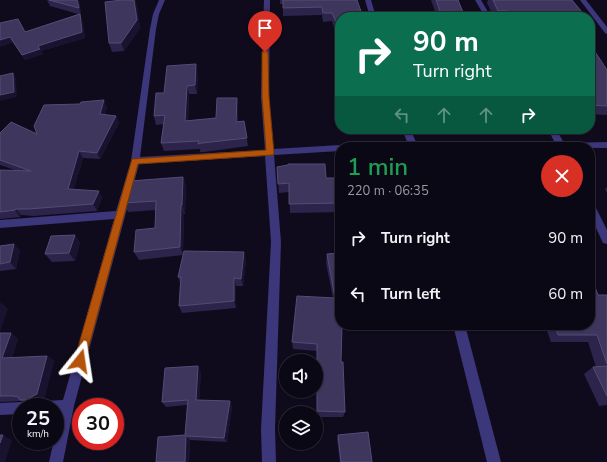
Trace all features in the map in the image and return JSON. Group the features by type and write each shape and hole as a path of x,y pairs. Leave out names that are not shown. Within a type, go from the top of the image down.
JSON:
{"street":[{"path":"56,462 68,406 135,161 153,29 156,14 162,0"},
{"path":"267,0 265,97 276,242 268,429 269,462"},
{"path":"368,0 372,12"},
{"path":"478,0 485,12"},
{"path":"583,0 592,12"},
{"path":"595,16 607,32"},
{"path":"595,145 607,144"},
{"path":"135,161 335,148"},
{"path":"0,224 120,215"},
{"path":"595,215 607,240"},
{"path":"460,330 494,462"},
{"path":"64,406 68,406"},
{"path":"0,408 12,408"}],"building":[{"path":"49,0 77,0 79,8"},
{"path":"134,0 137,20 121,43 109,43 105,2"},
{"path":"283,0 357,0 361,12 335,12 335,20 332,13 323,13 322,7 283,8"},
{"path":"436,0 458,0 463,12 440,12"},
{"path":"493,0 572,0 582,12 508,12 498,11"},
{"path":"80,14 82,32 38,46 40,49 22,55 10,37 0,40 0,23 18,19 25,32"},
{"path":"595,52 607,70 607,106 595,105"},
{"path":"196,64 195,85 187,86 185,121 216,118 217,98 237,98 236,122 244,121 247,138 198,144 199,141 161,143 165,115 154,116 156,93 164,93 167,66"},
{"path":"13,73 14,92 0,95 0,76"},
{"path":"104,100 100,114 116,116 97,153 79,151 68,189 99,191 93,204 16,209 0,212 0,170 31,171 0,160 0,133 11,122 37,134 34,126 44,105 80,104 81,102"},
{"path":"325,164 326,178 335,178 335,203 289,204 289,183 278,184 277,167 288,165"},
{"path":"183,177 180,247 134,252 136,230 155,228 156,201 124,203 130,181"},
{"path":"75,235 69,253 45,254 51,236"},
{"path":"14,244 10,262 0,264 0,246"},
{"path":"184,251 244,252 241,279 234,278 234,301 179,306 181,277 178,277"},
{"path":"335,253 335,298 327,254"},
{"path":"595,287 598,295 607,295 607,364 597,335 558,335 556,330 595,330"},
{"path":"297,296 335,298 335,330 342,330 341,362 343,362 345,412 323,411 323,406 317,406 317,398 323,398 323,354 317,354 317,344 292,342"},
{"path":"0,333 11,333 2,358 47,356 37,394 30,398 0,396"},
{"path":"198,366 196,400 230,401 224,438 186,436 185,462 156,462 158,437 185,435 188,400 162,402 165,368"},
{"path":"607,366 607,396 593,367"},
{"path":"368,432 372,462 341,462 338,435"},
{"path":"0,435 3,435 0,443"}],"route":[{"path":"80,361 135,161 270,153 265,97 265,52"}]}
